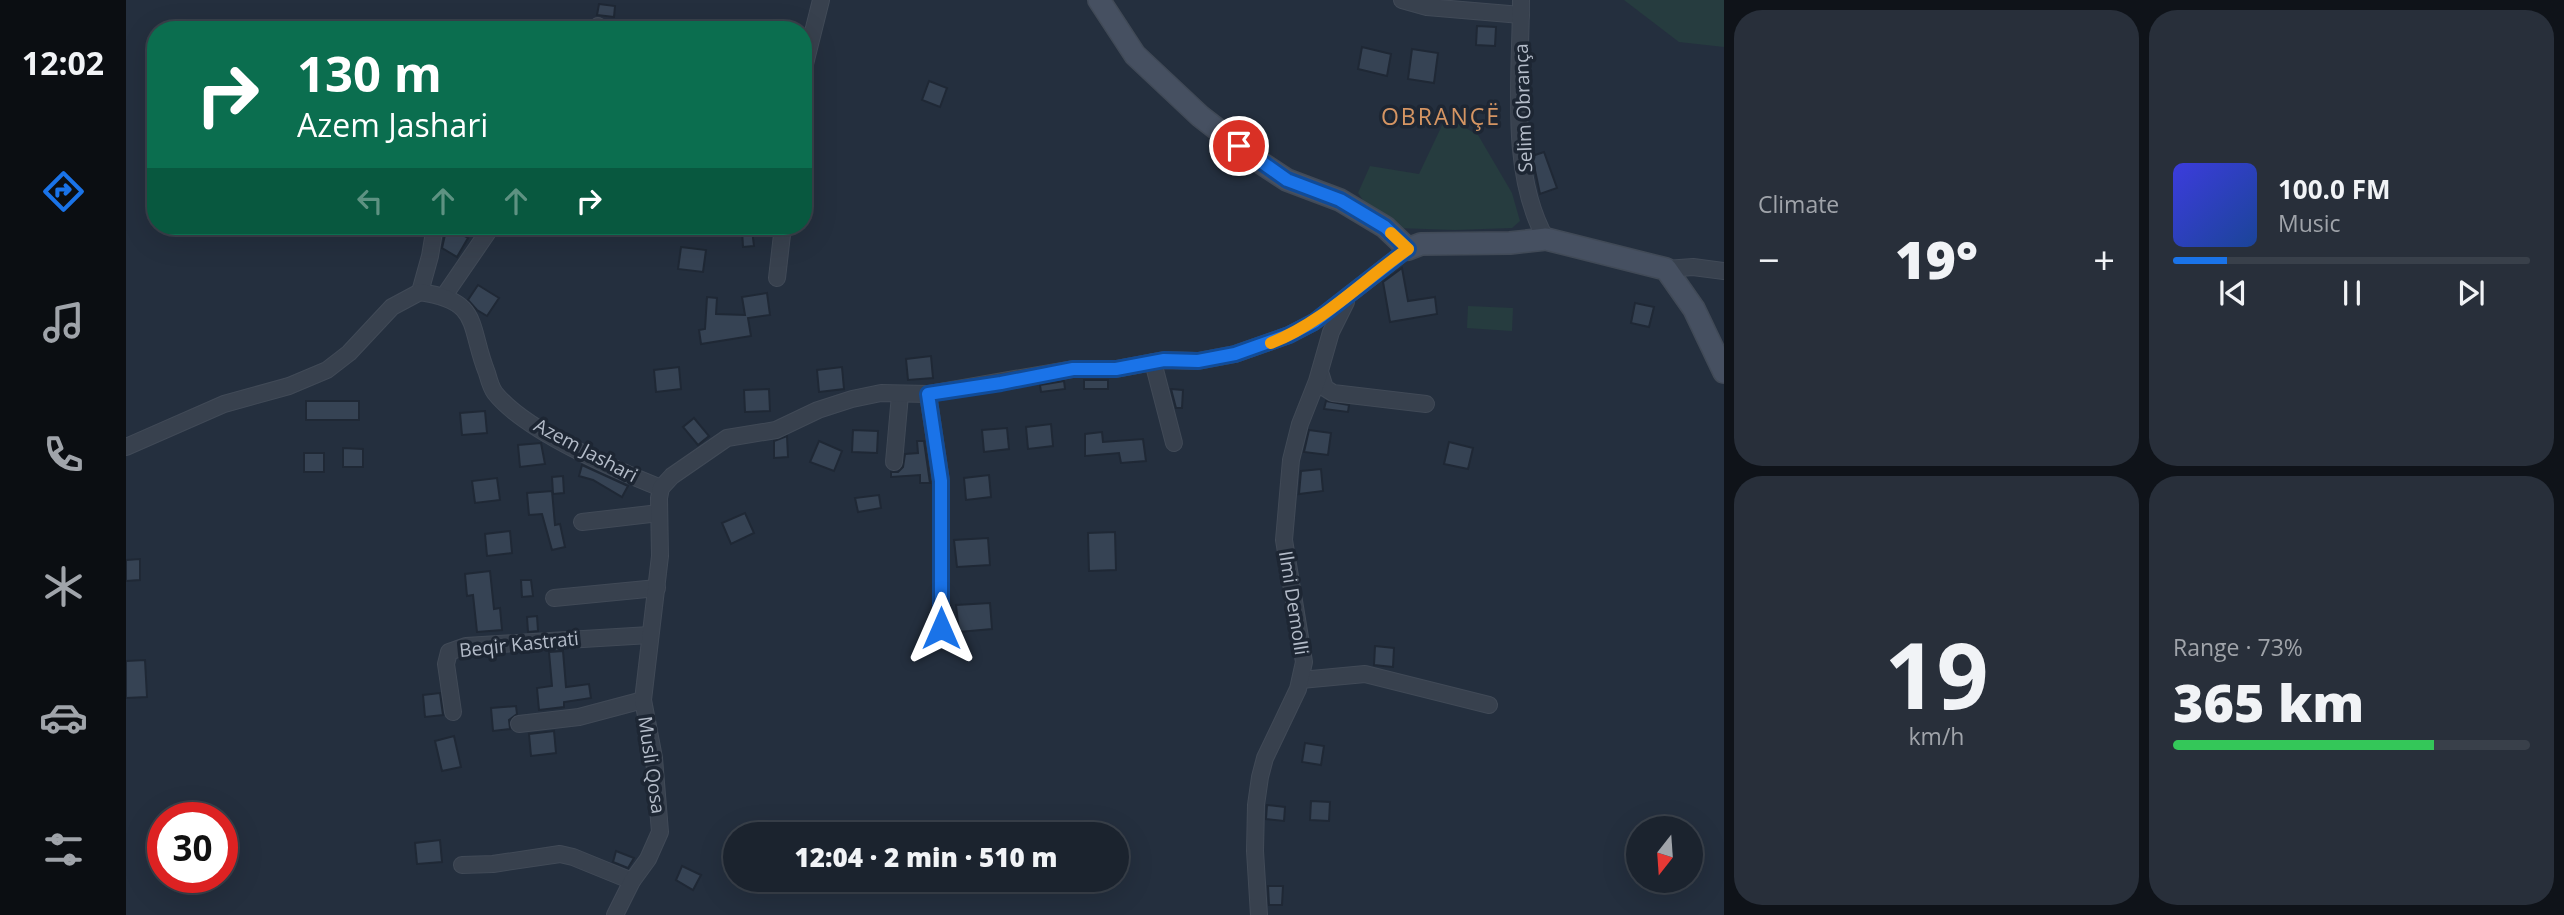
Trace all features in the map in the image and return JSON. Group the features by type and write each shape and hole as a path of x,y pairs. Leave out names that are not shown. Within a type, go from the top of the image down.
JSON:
{"street":[{"path":"812,36 821,0"},
{"path":"1098,0 1135,55 1200,116 1287,180 1340,200 1385,227 1408,249 1420,244 1510,243 1546,239 1666,269 1693,267 1724,271"},
{"name":"Selim Obrança","path":"1402,0 1427,7 1521,7 1520,138 1525,182 1538,226 1546,239"},
{"path":"420,292 434,235"},
{"path":"126,447 224,404 289,386 327,370 343,360 392,307 420,292 444,296 486,235"},
{"path":"777,278 782,235"},
{"name":"Azem Jashari","path":"444,296 467,312 475,329 481,358 493,391 507,405 544,430 609,467 661,488 672,476 734,435 776,429 852,399 881,393 928,394 1073,369 1116,369 1153,362 1217,358 1272,342 1314,322 1408,249"},
{"path":"1666,269 1695,309 1724,372"},
{"name":"Ilmi Demolli","path":"1259,915 1255,851 1256,805 1260,777 1265,758 1301,680 1304,652 1286,559 1284,522 1294,442 1320,372 1331,332 1351,294"},
{"path":"1153,362 1174,443"},
{"path":"1320,372 1325,388 1333,393 1426,404"},
{"path":"928,394 941,481 941,628"},
{"path":"894,462 900,395"},
{"path":"519,724 579,717 644,693 660,556 661,488"},
{"path":"582,522 659,513"},
{"path":"554,598 657,588"},
{"name":"Beqir Kastrati","path":"453,712 446,664 449,652 453,649 650,635"},
{"path":"1301,680 1365,674 1489,705"},
{"name":"Musli Qosa","path":"615,915 632,881 648,859 660,832 654,758 644,693"},
{"path":"462,865 493,864 560,854 632,881"}],"green space":[{"path":"1624,0 1724,0 1724,47 1679,42"},
{"path":"1446,117 1478,135 1512,193 1520,221 1512,228 1396,228 1368,207 1358,193 1370,166 1419,174"},
{"path":"1468,306 1513,308 1512,331 1467,328"}],"building":[{"path":"599,4 615,6 614,17 597,15"},
{"path":"1477,26 1496,27 1495,46 1476,45"},
{"path":"1362,47 1391,54 1387,76 1358,69"},
{"path":"1412,49 1438,53 1434,83 1408,79"},
{"path":"929,81 947,88 940,107 922,100"},
{"path":"1544,152 1557,188 1540,194 1532,156"},
{"path":"445,235 463,235 468,238 457,257 442,248"},
{"path":"742,235 753,235 754,246 743,247"},
{"path":"681,247 706,250 703,272 678,269"},
{"path":"1402,268 1408,301 1435,297 1437,314 1390,322 1383,282"},
{"path":"478,285 499,298 487,316 468,300"},
{"path":"767,293 770,315 748,318 751,336 701,344 699,330 705,329 707,297 717,298 716,314 745,315 742,297"},
{"path":"1635,303 1654,307 1649,327 1631,323"},
{"path":"931,356 933,378 908,380 906,359"},
{"path":"679,367 681,389 656,392 654,370"},
{"path":"842,367 844,389 819,392 817,370"},
{"path":"1084,380 1108,380 1108,389 1084,389"},
{"path":"1064,381 1065,389 1041,392 1040,385"},
{"path":"769,389 770,411 745,412 744,390"},
{"path":"1171,389 1183,390 1182,408 1176,408"},
{"path":"306,401 359,401 359,420 306,420"},
{"path":"1326,401 1349,405 1348,412 1324,409"},
{"path":"485,411 487,433 462,435 460,413"},
{"path":"694,418 709,436 698,445 683,427"},
{"path":"1051,424 1053,446 1028,449 1026,427"},
{"path":"1007,428 1009,449 984,452 982,430"},
{"path":"853,430 878,431 877,453 852,452"},
{"path":"1309,430 1331,433 1328,455 1304,452"},
{"path":"1102,432 1103,442 1143,439 1146,461 1121,463 1119,453 1085,456 1085,434"},
{"path":"787,436 788,457 774,458 774,441"},
{"path":"819,441 842,451 834,471 810,462"},
{"path":"917,441 924,441 930,483 920,483 920,475 891,477 891,472 898,472 903,467 905,454 918,453"},
{"path":"1449,442 1473,448 1468,469 1444,464"},
{"path":"541,443 545,464 520,467 518,445"},
{"path":"343,448 363,449 363,467 343,467"},
{"path":"304,453 324,453 324,472 304,472"},
{"path":"582,465 628,486 622,497 593,480 579,476"},
{"path":"1321,469 1323,491 1299,494 1301,471"},
{"path":"989,475 991,497 966,500 964,478"},
{"path":"563,476 564,493 553,494 552,477"},
{"path":"497,478 500,500 475,503 472,481"},
{"path":"552,491 555,525 560,524 565,547 552,550 542,514 529,515 527,493"},
{"path":"879,495 881,508 858,512 855,498"},
{"path":"745,513 754,533 731,544 722,523"},
{"path":"510,531 512,553 487,556 485,534"},
{"path":"1115,532 1116,570 1089,571 1088,533"},
{"path":"988,538 990,565 957,567 954,540"},
{"path":"140,559 140,580 126,581 126,560"},
{"path":"490,571 494,609 500,608 502,630 477,632 473,595 467,596 465,574"},
{"path":"521,580 531,580 533,596 522,597"},
{"path":"990,603 992,629 959,632 956,605"},
{"path":"537,616 538,631 528,632 527,617"},
{"path":"1375,646 1394,648 1393,667 1374,665"},
{"path":"563,651 566,687 589,684 591,698 564,702 564,707 539,710 537,688 552,686 549,652"},
{"path":"145,660 147,697 126,698 126,661"},
{"path":"440,693 443,715 425,717 423,695"},
{"path":"516,706 517,714 509,720 510,729 493,731 491,708"},
{"path":"554,731 556,753 531,756 529,734"},
{"path":"454,736 461,767 442,771 435,741"},
{"path":"1305,743 1324,746 1321,765 1302,762"},
{"path":"1311,801 1330,802 1329,821 1310,820"},
{"path":"1267,805 1285,807 1284,821 1266,819"},
{"path":"440,840 442,862 417,864 415,843"},
{"path":"616,851 634,858 628,868 613,862"},
{"path":"682,866 701,875 693,890 676,880"},
{"path":"1268,886 1283,886 1282,905 1269,905"}],"slow traffic":[{"path":"1271,343 1298,331 1330,311 1368,278 1408,249 1391,233"}],"district":[{"name":"OBRANÇË","path":"1441,117"}],"route":[{"path":"941,628 941,481 928,394 1073,369 1116,369 1164,360 1198,361 1235,354 1272,342 1314,322 1408,249 1385,227 1340,200 1287,180 1239,146"}]}
